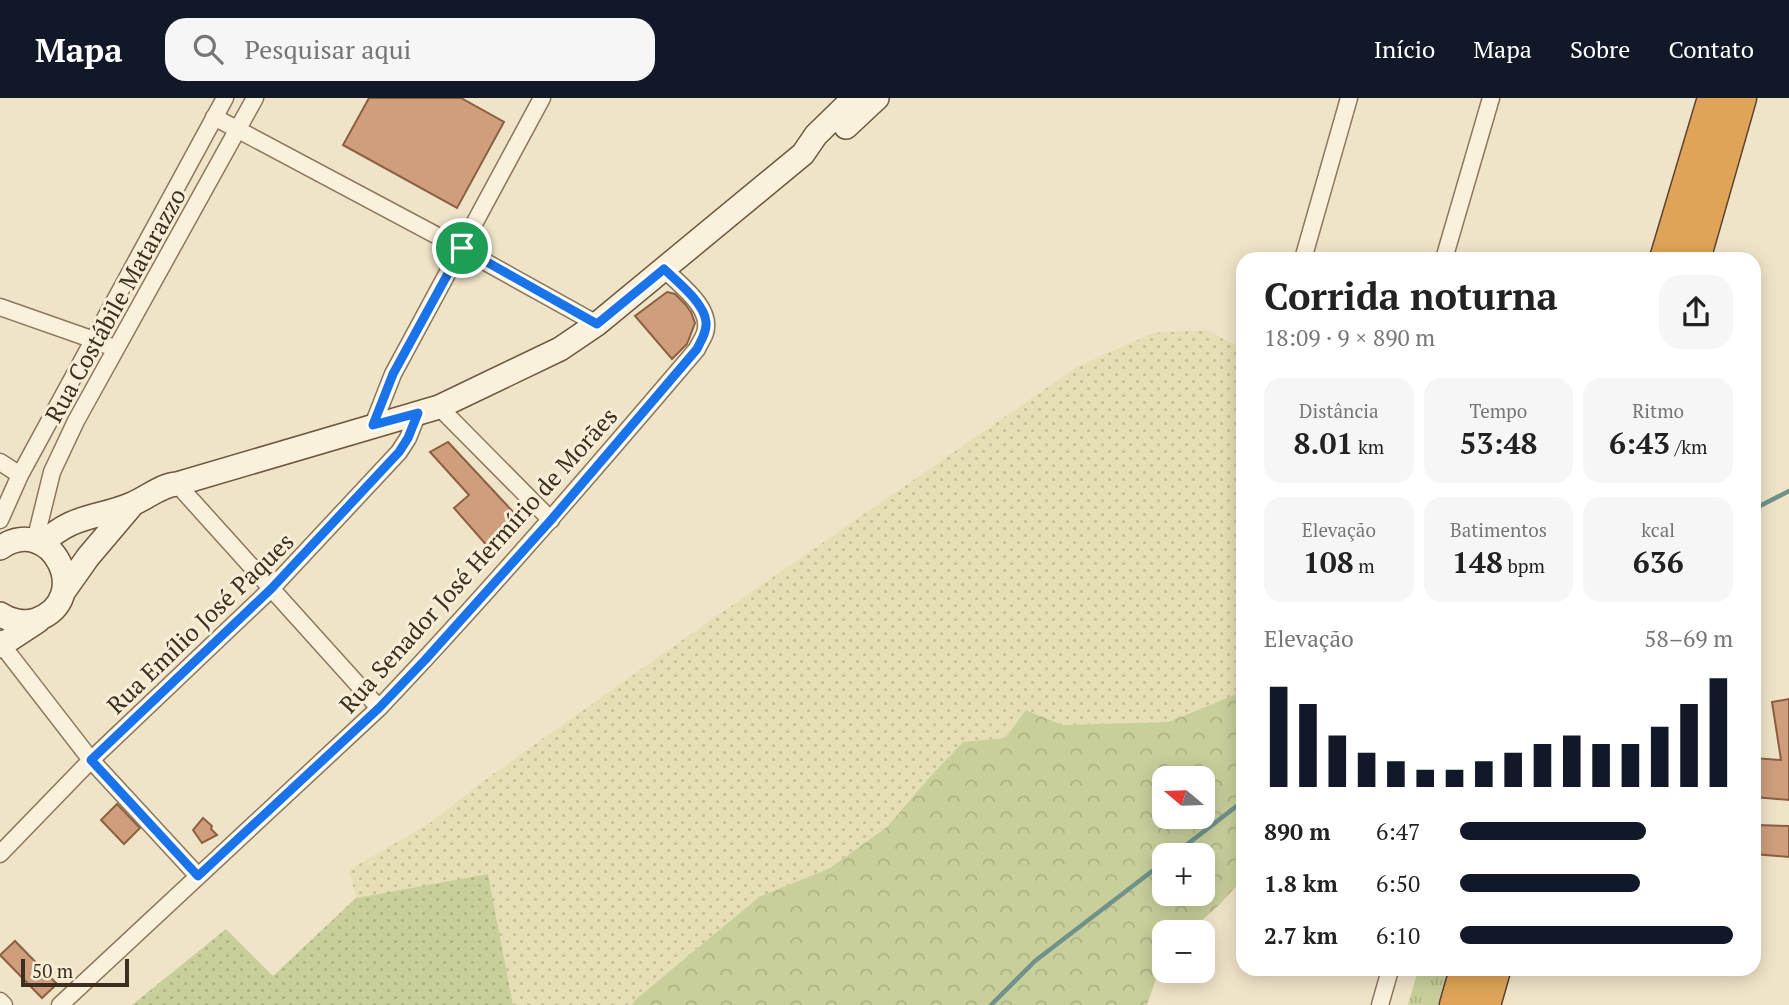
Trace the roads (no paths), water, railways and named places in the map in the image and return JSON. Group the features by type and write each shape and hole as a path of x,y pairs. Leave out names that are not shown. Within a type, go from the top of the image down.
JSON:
{"highway":[{"path":"1675,224 1698,98"},
{"path":"1667,252 1713,98"},
{"path":"1697,252 1741,98"},
{"path":"1455,1005 1463,976"}],"main road":[{"path":"39,542 69,523 131,505 170,485 428,410 560,349 597,324 803,154 816,135 854,98"},
{"path":"803,154 825,146 877,98"},
{"path":"1,643 53,610 88,557 131,505"},
{"path":"0,548 19,539 39,542 53,552 62,564 64,592"},
{"path":"0,614 16,621 31,622 44,617"}],"street":[{"name":"Rua Costábile Matarazzo","path":"0,520 20,475 225,98"},
{"name":"Rua Costábile Matarazzo","path":"39,542 52,472 76,421 255,98"},
{"path":"373,425 393,374 542,98"},
{"path":"1305,252 1349,98"},
{"path":"1446,252 1491,98"},
{"path":"214,117 462,248 597,324"},
{"name":"Rua Senador José Hermírio de Morães","path":"60,1005 379,708 551,520 697,349 705,334 706,321 701,306 664,269"},
{"path":"0,307 116,349"},
{"path":"428,410 551,520"},
{"name":"Rua Emílio José Paques","path":"0,854 91,760 271,589 399,452 428,410"},
{"path":"0,462 20,475"},
{"path":"177,484 379,708"},
{"path":"1,643 91,760 198,876"},
{"path":"1380,1005 1388,976"},
{"path":"0,1001 4,1005"}],"waterway":[{"path":"1761,505 1789,491"},
{"path":"1189,843 1236,807"},
{"path":"991,1005 1035,961 1152,871"}]}
